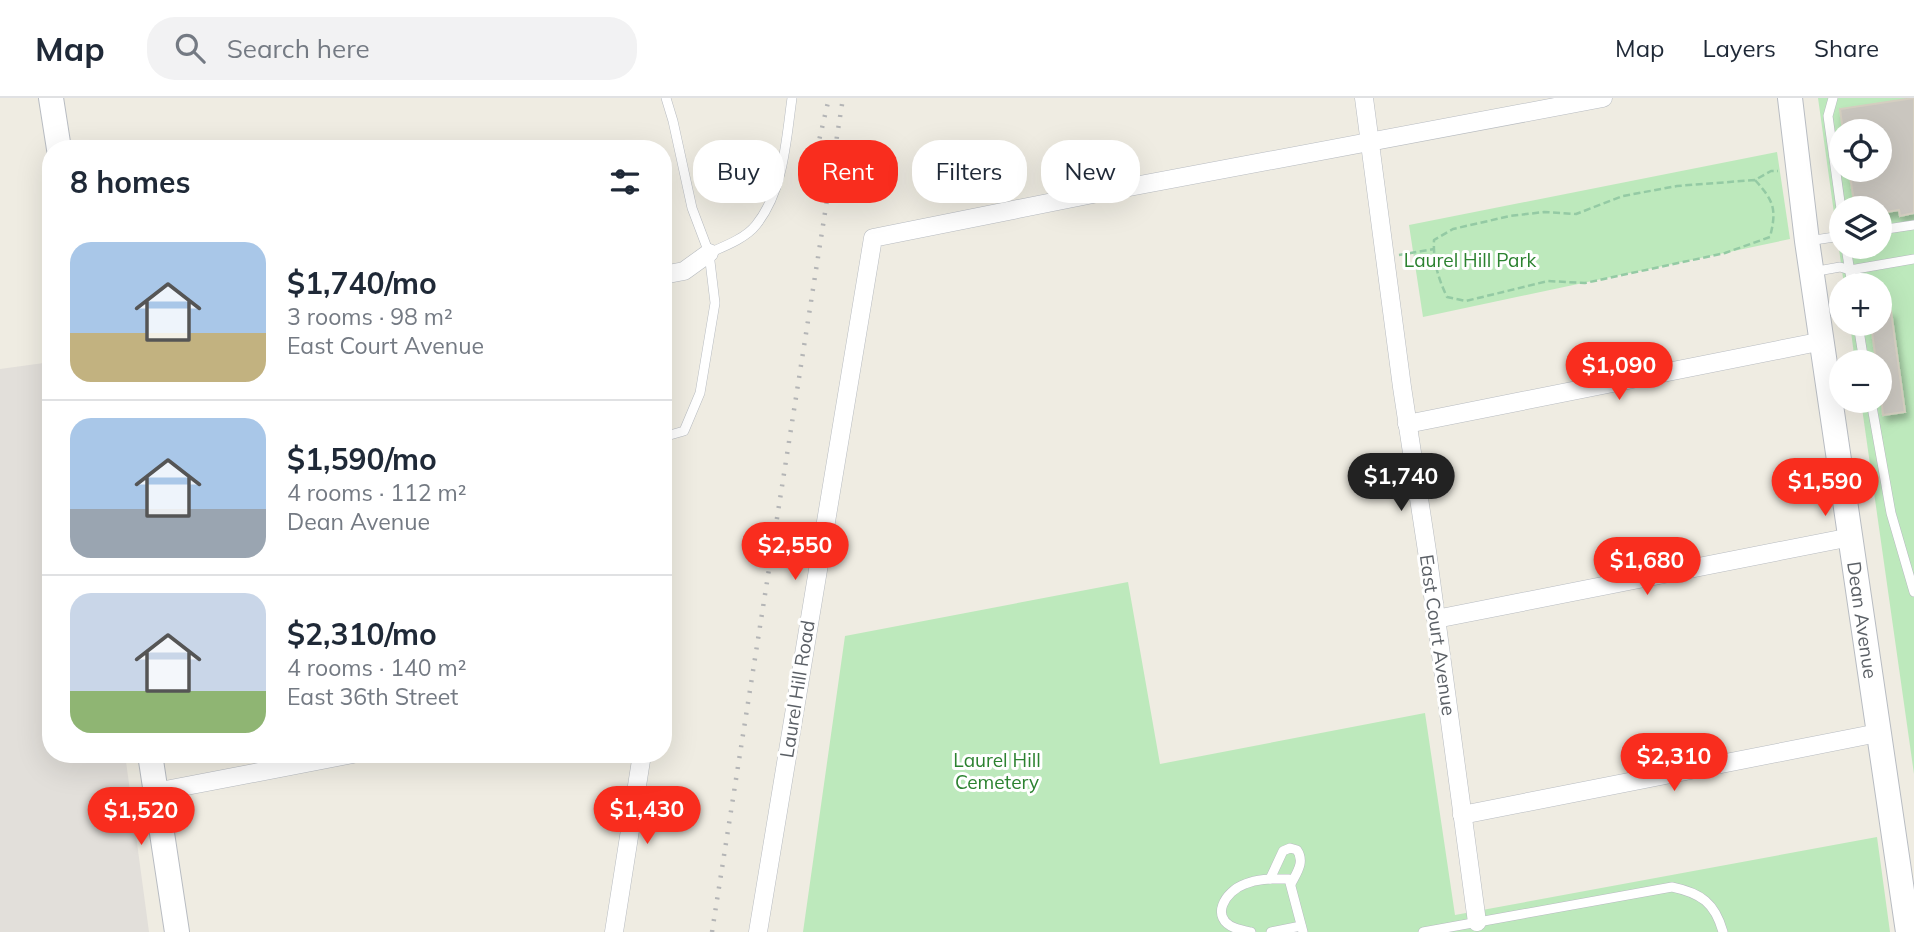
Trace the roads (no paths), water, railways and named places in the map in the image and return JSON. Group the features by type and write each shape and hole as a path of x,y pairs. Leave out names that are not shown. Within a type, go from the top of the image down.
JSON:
{"street":[{"path":"51,98 58,140"},
{"name":"East Court Avenue","path":"1364,98 1477,927"},
{"path":"1371,141 1603,98"},
{"name":"Dean Avenue","path":"1790,98 1807,242 1878,733 1909,917"},
{"name":"Laurel Hill Road","path":"758,932 873,238 1371,141"},
{"path":"672,273 684,271 709,253"},
{"path":"1407,424 1823,341"},
{"path":"1436,619 1851,537"},
{"path":"1462,815 1878,733"},
{"path":"151,763 177,932"},
{"path":"155,792 306,763"},
{"path":"614,932 641,763"}],"lane":[{"path":"666,98 692,208 709,253 715,303 700,393 684,430 672,434"},
{"path":"709,253 733,242 755,226 777,190 792,98"},
{"path":"1833,98 1828,116 1839,196"},
{"path":"1892,228 1914,225"},
{"path":"1807,242 1829,238"},
{"path":"1848,259 1850,273"},
{"path":"1812,272 1840,268 1850,270 1914,259"},
{"path":"1873,413 1891,513 1914,592"},
{"path":"1270,879 1283,851 1290,848 1297,850 1302,857 1291,884"},
{"path":"1251,932 1228,928 1222,912 1223,902 1229,892 1245,884 1270,879 1289,879 1302,929 1271,932"},
{"path":"1423,932 1477,927 1672,887 1689,890 1713,907 1723,932"}],"railway":[{"path":"819,140 829,98"},
{"path":"712,932 843,98"}],"park label":[{"name":"Laurel Hill Park","path":"1470,260"},
{"name":"Laurel Hill Cemetery","path":"997,771"}]}
